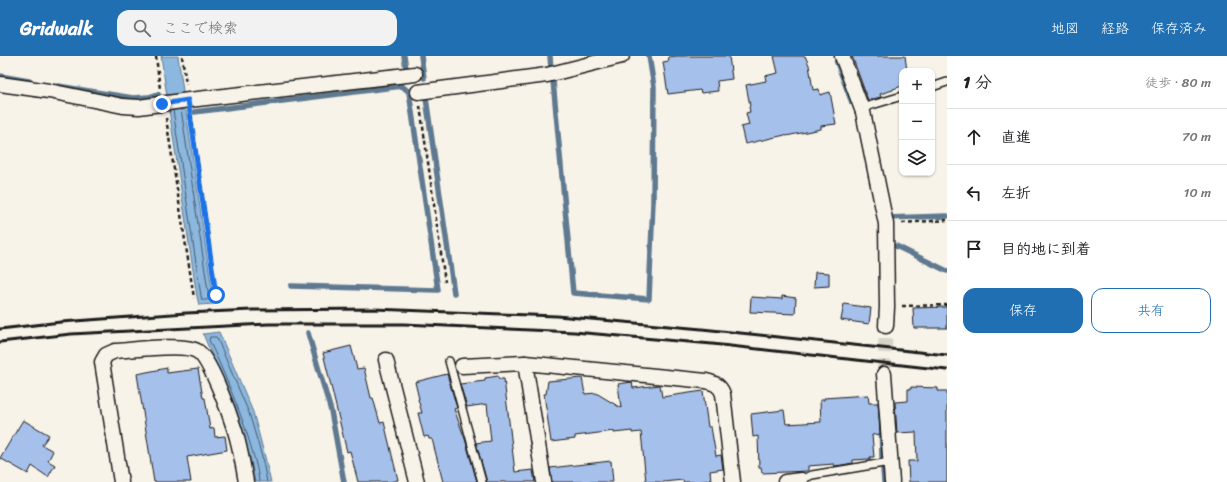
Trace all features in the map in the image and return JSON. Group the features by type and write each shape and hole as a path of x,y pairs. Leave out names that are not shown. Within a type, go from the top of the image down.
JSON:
{"street":[{"path":"418,92 547,75 622,56"},
{"path":"842,56 862,108 886,224 888,307 886,326"},
{"path":"0,84 49,91 123,106 139,107 416,74"},
{"path":"121,482 102,362 106,355 115,351 184,347 198,351 206,360 235,432 246,482"},
{"path":"386,360 417,482"},
{"path":"525,363 544,482"},
{"path":"462,366 525,363 706,381 719,386 723,394 733,482"},
{"path":"884,374 892,482"},
{"path":"785,482 801,480"}],"lane":[{"path":"935,86 947,82"},
{"path":"862,108 899,97"},
{"path":"449,361 482,482"},
{"path":"801,480 812,475 890,462"}],"path":[{"path":"156,56 194,298"},
{"path":"182,56 216,295"},
{"path":"418,92 445,282"},
{"path":"886,224 947,220"},
{"path":"888,307 947,304"}],"water":[{"path":"161,56 178,56 214,304 199,305 197,297"},
{"path":"838,59 855,102 850,104 834,61"},
{"path":"219,332 253,412 271,482 255,482 251,461 236,413 203,334"}],"building":[{"path":"729,56 732,79 717,81 718,91 701,93 700,90 668,94 663,62 669,61 668,57"},
{"path":"774,56 805,56 809,65 813,90 819,89 820,95 830,92 836,124 821,126 821,129 745,144 741,127 749,125 746,113 750,112 746,85 766,81 765,76 778,73"},
{"path":"852,56 905,56 907,68 899,68 899,87 880,94 881,97 868,100"},
{"path":"815,272 829,273 829,286 814,287"},
{"path":"782,296 796,298 795,314 750,312 751,297 782,299"},
{"path":"844,304 871,308 869,324 841,320"},
{"path":"947,307 947,328 914,328 913,308"},
{"path":"351,346 357,369 364,368 371,398 373,398 380,423 384,422 398,480 390,482 358,482 350,451 347,452 323,353"},
{"path":"167,368 167,373 198,369 210,429 214,428 215,437 225,436 227,450 187,457 191,482 154,482 137,374"},
{"path":"447,374 457,408 454,409 465,439 477,482 443,482 432,439 429,439 428,436 424,437 418,413 422,413 415,382"},
{"path":"498,376 499,379 504,379 515,472 533,470 535,482 487,482 476,443 491,441 487,404 467,407 460,384 485,381 485,378"},
{"path":"582,378 585,394 596,393 621,408 618,384 632,382 633,388 660,385 662,397 703,391 708,427 711,427 716,456 721,455 723,469 710,471 711,480 695,482 683,482 683,480 646,482 641,432 632,433 632,431 614,433 614,431 575,436 575,439 551,442 544,394 546,394 548,381"},
{"path":"911,387 938,388 938,391 947,391 947,482 909,482 908,461 917,461 916,432 897,433 895,402 908,401 908,389 911,389"},
{"path":"868,395 869,403 878,403 880,434 872,435 874,457 870,457 870,459 853,460 853,463 842,465 834,466 834,464 808,466 808,471 762,473 761,467 759,467 758,436 753,437 751,414 784,410 786,424 821,422 820,400 824,400 824,398"},
{"path":"23,420 49,435 42,445 53,451 48,461 55,465 48,477 32,466 28,474 0,458"},
{"path":"611,461 613,482 552,482 550,468"}],"waterway":[{"path":"404,56 406,68"},
{"path":"421,56 424,78"},
{"path":"550,56 551,69"},
{"path":"553,81 573,293 649,299 653,202 654,87 649,56"},
{"path":"0,76 29,81"},
{"path":"58,86 133,98 149,97 158,94"},
{"path":"194,112 402,86 409,92 438,290 291,286"},
{"path":"426,98 454,293"},
{"path":"886,218 947,216"},
{"path":"896,246 947,271"},
{"path":"308,333 331,411 344,482"},
{"path":"881,423 882,456"},
{"path":"883,469 884,482"}],"tunnel":[{"path":"884,374 886,326"}],"railway":[{"path":"0,329 61,322 186,313 252,310 374,309 557,316 702,329 947,355"},
{"path":"0,342 71,334 268,324 404,324 574,332 712,344 947,370"}],"route":[{"path":"162,104 188,100 216,295"}]}
